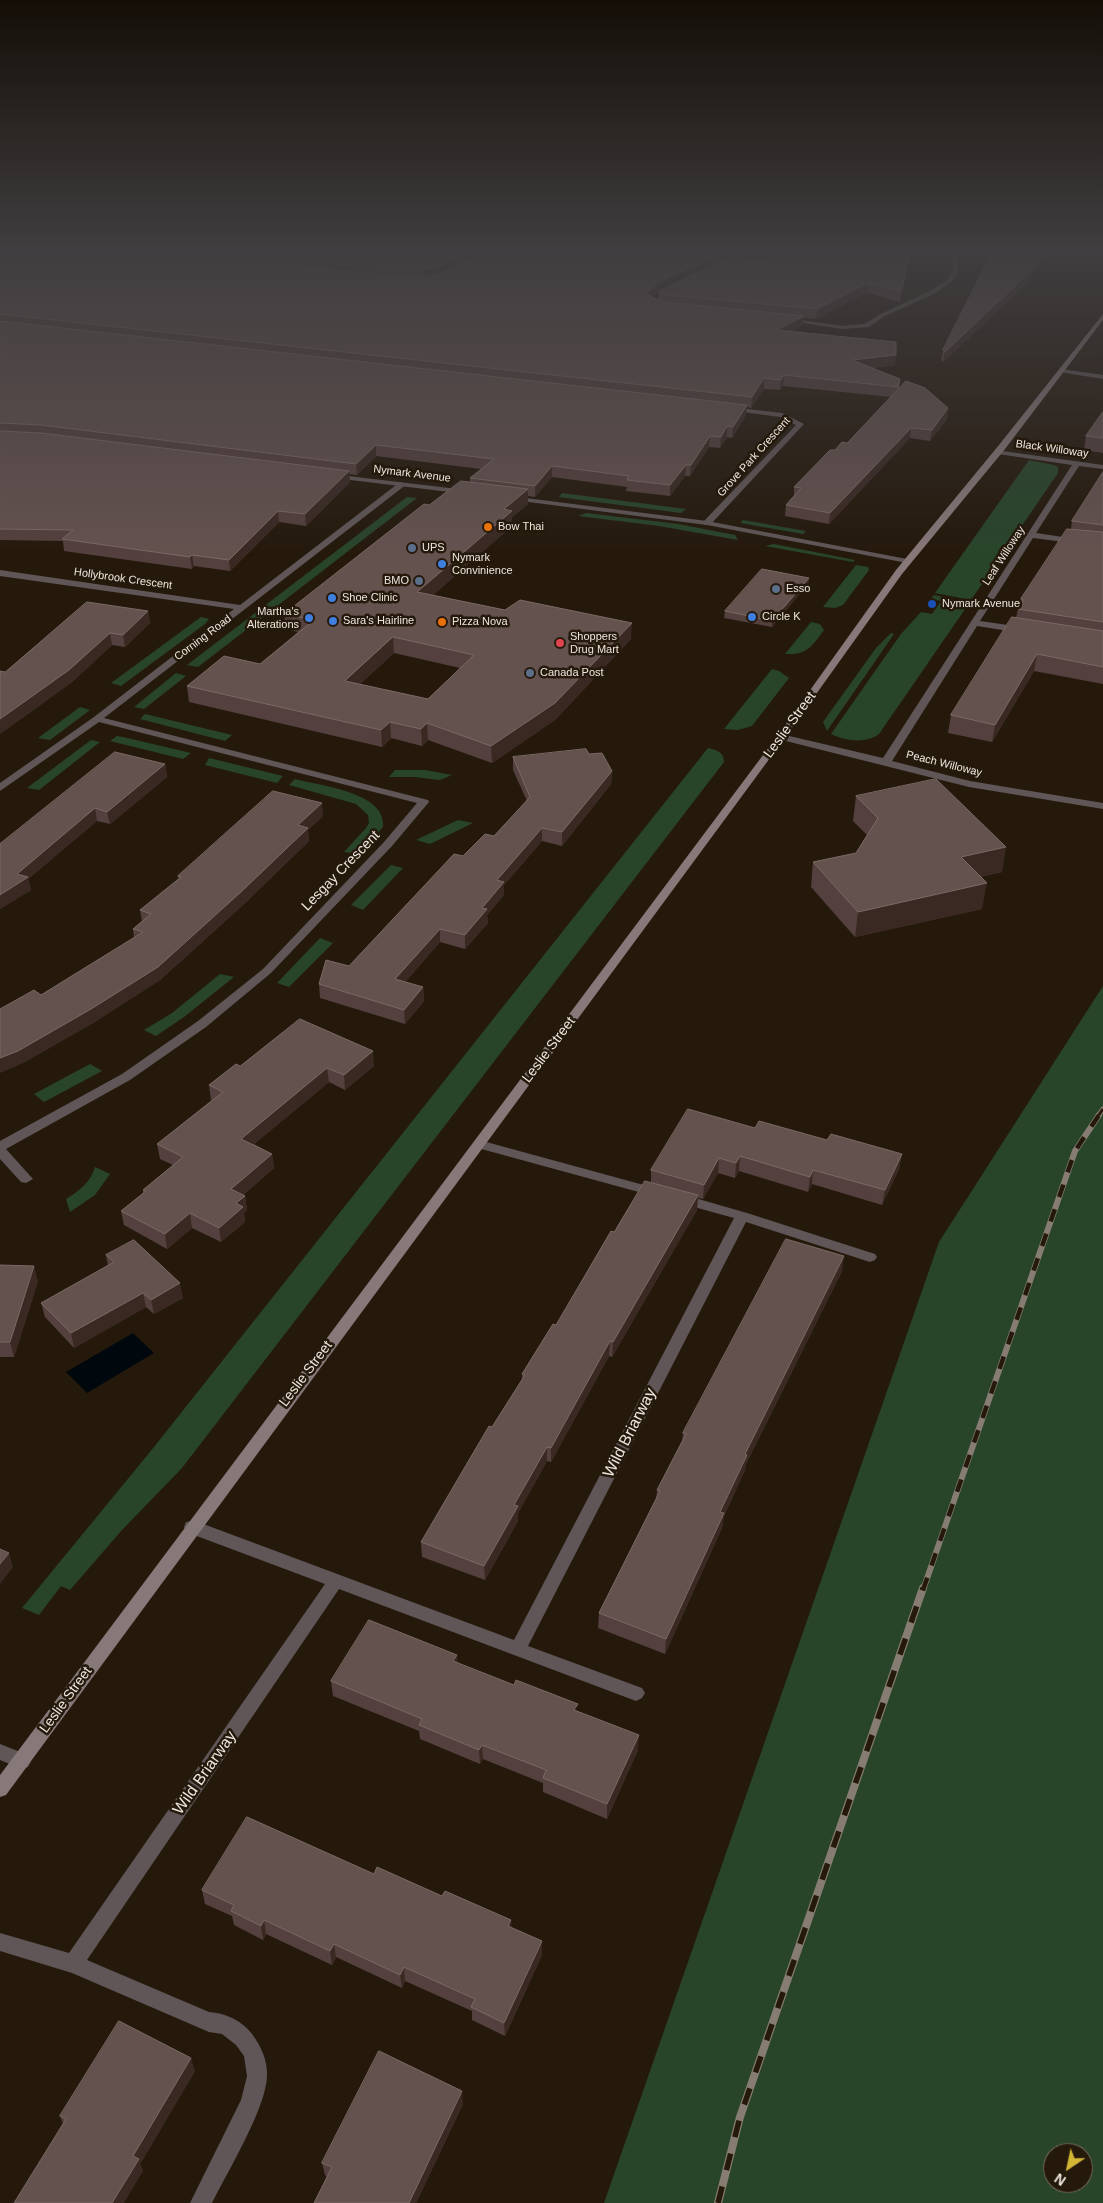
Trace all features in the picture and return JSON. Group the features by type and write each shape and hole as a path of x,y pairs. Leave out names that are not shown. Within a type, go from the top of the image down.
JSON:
{"main road":[{"name":"Leslie Street","path":"0,1789 192,1527 782,737 908,561 998,452 1076,352"}],"street":[{"path":"1061,371 1103,377"},
{"name":"Grove Park Crescent","path":"707,524 800,424 782,414 723,408"},
{"name":"Black Willoway","path":"998,452 1103,467"},
{"name":"Leaf Willoway","path":"886,762 1076,464"},
{"name":"Nymark Avenue","path":"325,474 478,493"},
{"name":"Corning Road","path":"0,788 97,719 403,484"},
{"path":"506,497 707,524 908,561"},
{"path":"1032,535 1103,545"},
{"name":"Hollybrook Crescent","path":"0,573 242,608"},
{"path":"975,623 1034,632"},
{"name":"Lesgay Crescent","path":"0,1147 126,1077 202,1024 267,972 388,844 424,802 97,719"},
{"name":"Peach Willoway","path":"782,737 968,784 1103,806"},
{"path":"479,1144 742,1216 870,1256"},
{"path":"0,1150 26,1179"},
{"name":"Wild Briarway","path":"518,1649 742,1216"},
{"path":"192,1527 636,1693"},
{"name":"Wild Briarway","path":"73,1964 336,1581"},
{"path":"0,1752 22,1761"},
{"path":"0,1942 73,1964 210,2022 227,2025 236,2031 251,2048 257,2071 255,2096 201,2203"}],"green space":[{"path":"1029,460 1054,465 1058,467 1058,473 971,600 935,593"},
{"path":"562,493 686,509 681,513 559,497"},
{"path":"407,497 417,498 198,667 187,665"},
{"path":"586,513 678,524 735,535 738,540 659,526 578,516"},
{"path":"743,520 806,531 803,534 740,523"},
{"path":"774,544 855,560 853,562 765,546"},
{"path":"856,565 868,567 869,570 843,605 835,608 823,607"},
{"path":"934,595 970,602 879,734 868,739 855,740 831,734 901,634 921,612 932,614 941,601 931,599"},
{"path":"201,617 209,619 205,624 121,686 111,683"},
{"path":"811,622 820,624 824,630 816,641 804,651 785,654"},
{"path":"891,633 894,634 827,731 823,722 876,648"},
{"path":"772,669 779,671 789,678 752,726 738,730 724,729"},
{"path":"176,673 186,676 144,709 134,707"},
{"path":"80,707 90,710 50,740 38,738"},
{"path":"145,714 232,735 225,741 140,719"},
{"path":"117,736 191,753 183,759 110,741"},
{"path":"91,740 100,742 39,790 27,788"},
{"path":"708,748 719,752 723,756 724,762 182,1468 122,1530 70,1590 61,1586 39,1615 22,1608 154,1447"},
{"path":"209,758 283,776 277,783 205,765"},
{"path":"395,770 425,770 452,775 440,780 389,777"},
{"path":"295,779 350,792 364,798 381,815 383,827 359,854 344,852 366,828 369,823 368,815 356,804 289,785"},
{"path":"458,820 473,823 430,844 416,840"},
{"path":"391,865 403,868 363,910 351,905"},
{"path":"320,938 333,943 289,987 277,983"},
{"path":"220,974 234,977 184,1017 156,1036 144,1030 172,1013"},
{"path":"1103,986 1103,2203 604,2203 939,1242"},
{"path":"90,1064 102,1071 44,1102 34,1094"},
{"path":"95,1167 110,1174 95,1195 70,1212 66,1199 84,1186 91,1177"}],"shaded area":[{"path":"133,1333 154,1353 87,1393 66,1372"}],"building":[{"path":"0,352 274,352 747,405 733,427 727,426 721,437 710,436 691,465 686,465 670,485 627,480 629,476 552,466 535,486 470,478 494,459 376,445 356,464 41,425 0,423"},
{"path":"343,352 896,352 896,355 852,360 900,379 898,387 784,375 781,380 764,378 752,397"},
{"path":"906,381 925,388 948,408 932,430 911,428 830,513 786,505 801,488 794,487 830,450 835,450 842,442 847,443"},
{"path":"1103,412 1103,438 1086,436"},
{"path":"0,431 41,433 349,471 305,514 278,511 229,560 192,555 190,557 62,539 73,530 0,529"},
{"path":"1103,472 1103,525 1072,521"},
{"path":"461,481 528,489 504,509 512,511 417,592 505,610 520,600 632,623 555,703 491,746 427,723 421,729 390,722 381,730 187,686 224,656 260,664 314,620 284,614 424,504 429,505","holes":["393,637 474,655 428,699 345,681"]},
{"path":"1067,529 1103,532 1103,622 1018,609 1023,600 1021,599"},
{"path":"762,569 809,578 772,621 725,611"},
{"path":"87,602 148,611 123,635 110,633 69,670 0,719 0,671 5,672"},
{"path":"1012,617 1103,631 1103,667 1037,654 995,725 951,715"},
{"path":"586,749 589,754 602,753 612,771 562,832 542,828 497,880 504,882 482,908 487,909 465,935 440,929 395,979 423,987 404,1010 319,984 326,960 349,966 454,854 463,856 485,834 494,836 530,797 513,757"},
{"path":"115,752 165,764 107,812 95,808 17,874 28,877 0,895 0,844"},
{"path":"936,779 1006,847 961,857 987,883 858,912 813,862 856,853 878,818 856,796"},
{"path":"273,791 322,803 298,825 308,828 158,967 91,1009 18,1051 0,1058 0,1009 34,990 41,995 143,932 133,929 151,914 140,910 181,877 178,876"},
{"path":"300,1019 373,1051 344,1075 327,1068 241,1139 272,1154 231,1189 245,1196 236,1203 243,1207 219,1228 190,1213 165,1234 121,1211 183,1157 157,1144 223,1092 209,1085 236,1064 240,1066"},
{"path":"688,1109 755,1128 759,1121 827,1140 831,1134 902,1154 885,1190 813,1170 810,1177 740,1156 736,1163 719,1158 704,1185 651,1170"},
{"path":"645,1181 698,1195 613,1342 610,1341 551,1448 547,1447 514,1505 518,1506 484,1566 421,1542 489,1426 492,1427 525,1375 522,1374 553,1324 556,1325 611,1231 614,1232"},
{"path":"786,1239 844,1256 745,1454 747,1455 720,1512 724,1513 666,1639 599,1613 660,1491 657,1490 686,1434 683,1433"},
{"path":"134,1240 180,1283 151,1300 143,1293 71,1333 41,1303 114,1262 106,1255"},
{"path":"0,1265 34,1266 10,1342 0,1342"},
{"path":"0,1549 9,1553 0,1564"},
{"path":"369,1620 457,1655 453,1661 514,1685 516,1680 578,1704 574,1710 639,1735 607,1804 543,1778 546,1770 482,1745 479,1750 419,1725 422,1719 331,1681"},
{"path":"247,1817 374,1874 377,1867 442,1896 445,1891 511,1920 508,1926 542,1941 504,2023 471,2007 475,1999 404,1967 400,1975 334,1944 330,1951 264,1920 261,1926 231,1911 234,1905 202,1890"},
{"path":"119,2021 191,2058 133,2156 139,2159 112,2203 14,2203 66,2119 60,2116"},
{"path":"379,2051 462,2091 409,2203 314,2203 332,2167 322,2163"}],"railway":[{"path":"1098,1116 1103,1109"},
{"path":"923,1590 1075,1151 1099,1115"},
{"path":"718,2203 740,2117 923,1588"}],"place":[{"name":"Bow Thai","path":"488,527"},
{"name":"UPS","path":"412,548"},
{"name":"Nymark Convinience","path":"442,564"},
{"name":"BMO","path":"419,581"},
{"name":"Esso","path":"776,589"},
{"name":"Shoe Clinic","path":"332,598"},
{"name":"Nymark Avenue","path":"932,604"},
{"name":"Circle K","path":"752,617"},
{"name":"Martha's Alterations","path":"309,618"},
{"name":"Sara's Hairline","path":"333,621"},
{"name":"Pizza Nova","path":"442,622"},
{"name":"Shoppers Drug Mart","path":"560,643"},
{"name":"Canada Post","path":"530,673"}]}
